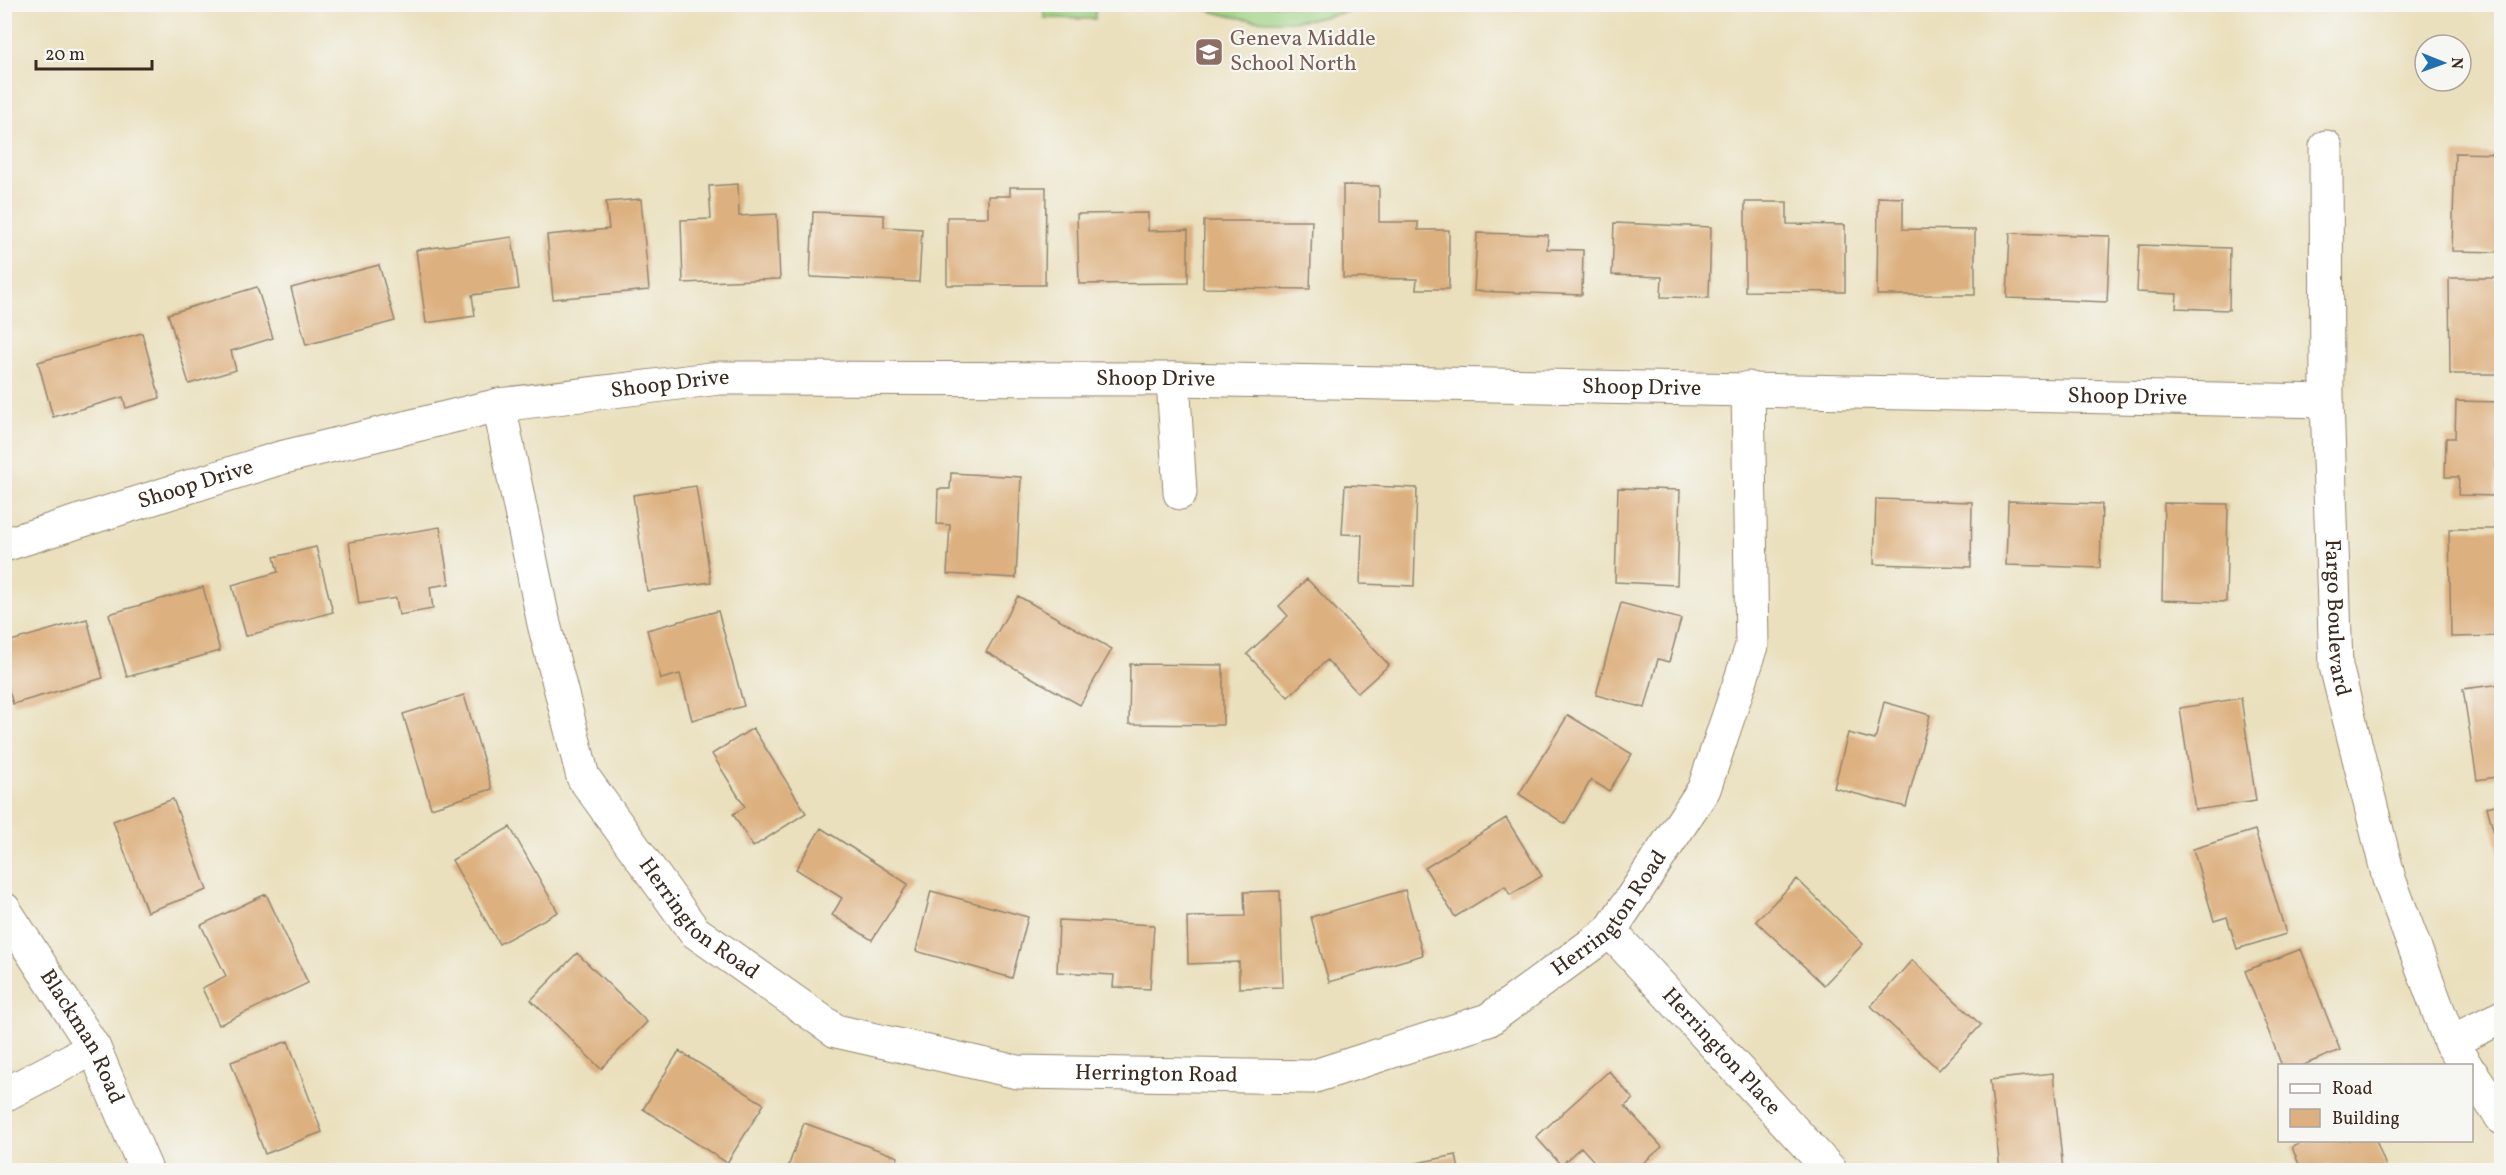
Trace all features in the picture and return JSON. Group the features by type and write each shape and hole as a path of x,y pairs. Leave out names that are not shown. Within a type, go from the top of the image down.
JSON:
{"street":[{"name":"Fargo Boulevard","path":"2326,147 2327,401 2336,666 2389,879 2458,1054"},
{"name":"Shoop Drive","path":"4,545 280,458 499,405 719,378 1173,379 1748,388 2327,401"},
{"path":"1173,379 1180,493"},
{"name":"Herrington Road","path":"499,405 544,624 583,777 694,930 836,1031 1017,1072 1312,1077 1488,1020 1610,931 1704,789 1752,646 1748,388"},
{"name":"Blackman Road","path":"4,909 94,1048 146,1170"},
{"name":"Herrington Place","path":"1610,931 1830,1170"},
{"path":"2458,1054 2502,1017"},
{"path":"4,1095 94,1048"},
{"path":"2473,1075 2502,1118"}],"green space":[{"path":"1044,5 1095,5 1095,19 1044,18"},
{"path":"1194,5 1369,5 1325,17 1282,21 1238,18"}],"building":[{"path":"2455,153 2502,154 2502,252 2452,251"},
{"path":"738,184 739,216 777,214 780,279 683,283 681,220 711,219 709,186"},
{"path":"1343,185 1379,186 1379,222 1418,222 1418,230 1449,230 1449,289 1416,289 1417,279 1343,278"},
{"path":"1010,187 1046,187 1045,285 947,285 947,217 988,217 988,196 1010,196"},
{"path":"1878,197 1903,198 1903,229 1975,230 1975,295 1877,295"},
{"path":"641,199 649,290 553,299 547,235 609,229 606,202"},
{"path":"1745,202 1787,202 1787,224 1845,225 1845,292 1745,291"},
{"path":"813,212 884,215 884,227 922,229 919,282 810,277"},
{"path":"1148,213 1148,231 1188,230 1188,283 1079,284 1077,214"},
{"path":"1204,221 1312,221 1310,289 1203,288"},
{"path":"1614,223 1711,227 1709,298 1661,297 1662,277 1612,275"},
{"path":"1477,233 1548,235 1547,249 1583,250 1582,295 1474,291"},
{"path":"2010,233 2110,236 2107,302 2007,298"},
{"path":"512,237 519,289 472,295 475,316 426,323 416,250"},
{"path":"2139,245 2230,248 2229,310 2176,308 2177,294 2137,292"},
{"path":"379,265 395,321 306,345 291,288"},
{"path":"2449,278 2502,278 2502,374 2450,374"},
{"path":"257,287 273,338 231,351 236,370 189,384 168,314"},
{"path":"142,333 160,398 126,408 123,397 53,417 38,362"},
{"path":"2456,401 2502,402 2502,463 2496,463 2495,496 2458,495 2459,477 2445,477 2446,438 2455,438"},
{"path":"951,473 1021,477 1016,578 947,574 950,525 937,524 938,489 950,489"},
{"path":"1345,485 1417,488 1414,586 1360,584 1362,535 1342,534"},
{"path":"696,486 711,582 647,591 633,495"},
{"path":"1618,488 1680,490 1677,585 1615,582"},
{"path":"1876,499 1972,502 1971,567 1874,564"},
{"path":"2008,501 2102,504 2100,568 2006,565"},
{"path":"2164,503 2228,504 2226,602 2162,600"},
{"path":"440,527 449,584 430,587 433,609 399,615 396,598 359,604 349,542"},
{"path":"2449,529 2502,529 2502,636 2451,637"},
{"path":"316,547 333,612 246,636 232,585 278,572 274,557"},
{"path":"1307,579 1389,665 1358,693 1327,660 1288,697 1247,654 1288,616 1279,606"},
{"path":"203,587 220,651 127,677 109,614"},
{"path":"1018,596 1112,649 1080,705 986,652"},
{"path":"1621,603 1681,619 1669,662 1658,659 1645,708 1596,695"},
{"path":"718,611 744,706 692,720 680,674 661,679 647,630"},
{"path":"87,619 103,678 13,704 4,674 4,643"},
{"path":"1130,664 1223,665 1223,725 1129,724"},
{"path":"2502,684 2502,776 2477,780 2463,689"},
{"path":"464,695 492,789 431,808 403,714"},
{"path":"2241,698 2256,801 2195,810 2180,708"},
{"path":"1884,702 1930,715 1906,807 1834,788 1848,733 1875,740"},
{"path":"1568,715 1632,754 1609,791 1591,780 1565,824 1519,794"},
{"path":"753,728 806,813 753,847 733,814 745,807 712,754"},
{"path":"173,799 207,890 147,912 113,821"},
{"path":"2502,803 2502,860 2501,860 2487,807"},
{"path":"1506,818 1542,876 1510,895 1505,886 1455,917 1425,868"},
{"path":"510,827 558,912 499,944 452,860"},
{"path":"821,828 908,884 872,940 832,915 842,898 796,869"},
{"path":"2255,830 2286,934 2237,949 2227,917 2214,921 2193,849"},
{"path":"1797,879 1863,944 1824,985 1756,921"},
{"path":"1405,890 1423,955 1329,982 1311,917"},
{"path":"931,891 1028,917 1012,978 916,951"},
{"path":"1280,891 1283,987 1239,988 1239,962 1188,964 1187,917 1245,916 1244,892"},
{"path":"266,894 308,983 219,1025 202,988 226,976 201,925"},
{"path":"1059,920 1154,925 1150,989 1113,987 1114,975 1057,972"},
{"path":"2301,949 2340,1050 2306,1064 2281,1064 2245,971"},
{"path":"577,953 647,1022 601,1069 531,1000"},
{"path":"1912,960 1981,1025 1939,1070 1871,1006"},
{"path":"288,1041 322,1132 265,1154 231,1062"},
{"path":"679,1051 764,1104 727,1163 643,1109"},
{"path":"1609,1071 1633,1099 1625,1106 1662,1147 1635,1170 1602,1170 1581,1147 1561,1165 1536,1137"},
{"path":"2053,1073 2063,1170 2000,1170 1990,1080"},
{"path":"804,1123 898,1157 894,1170 787,1170"},
{"path":"2304,1142 2377,1142 2387,1169 2333,1170 2331,1164 2315,1170 2301,1170 2292,1147"},
{"path":"1456,1155 1459,1170 1387,1170 1387,1169"}],"place":[{"name":"Geneva Middle School North","path":"1209,52"}]}
